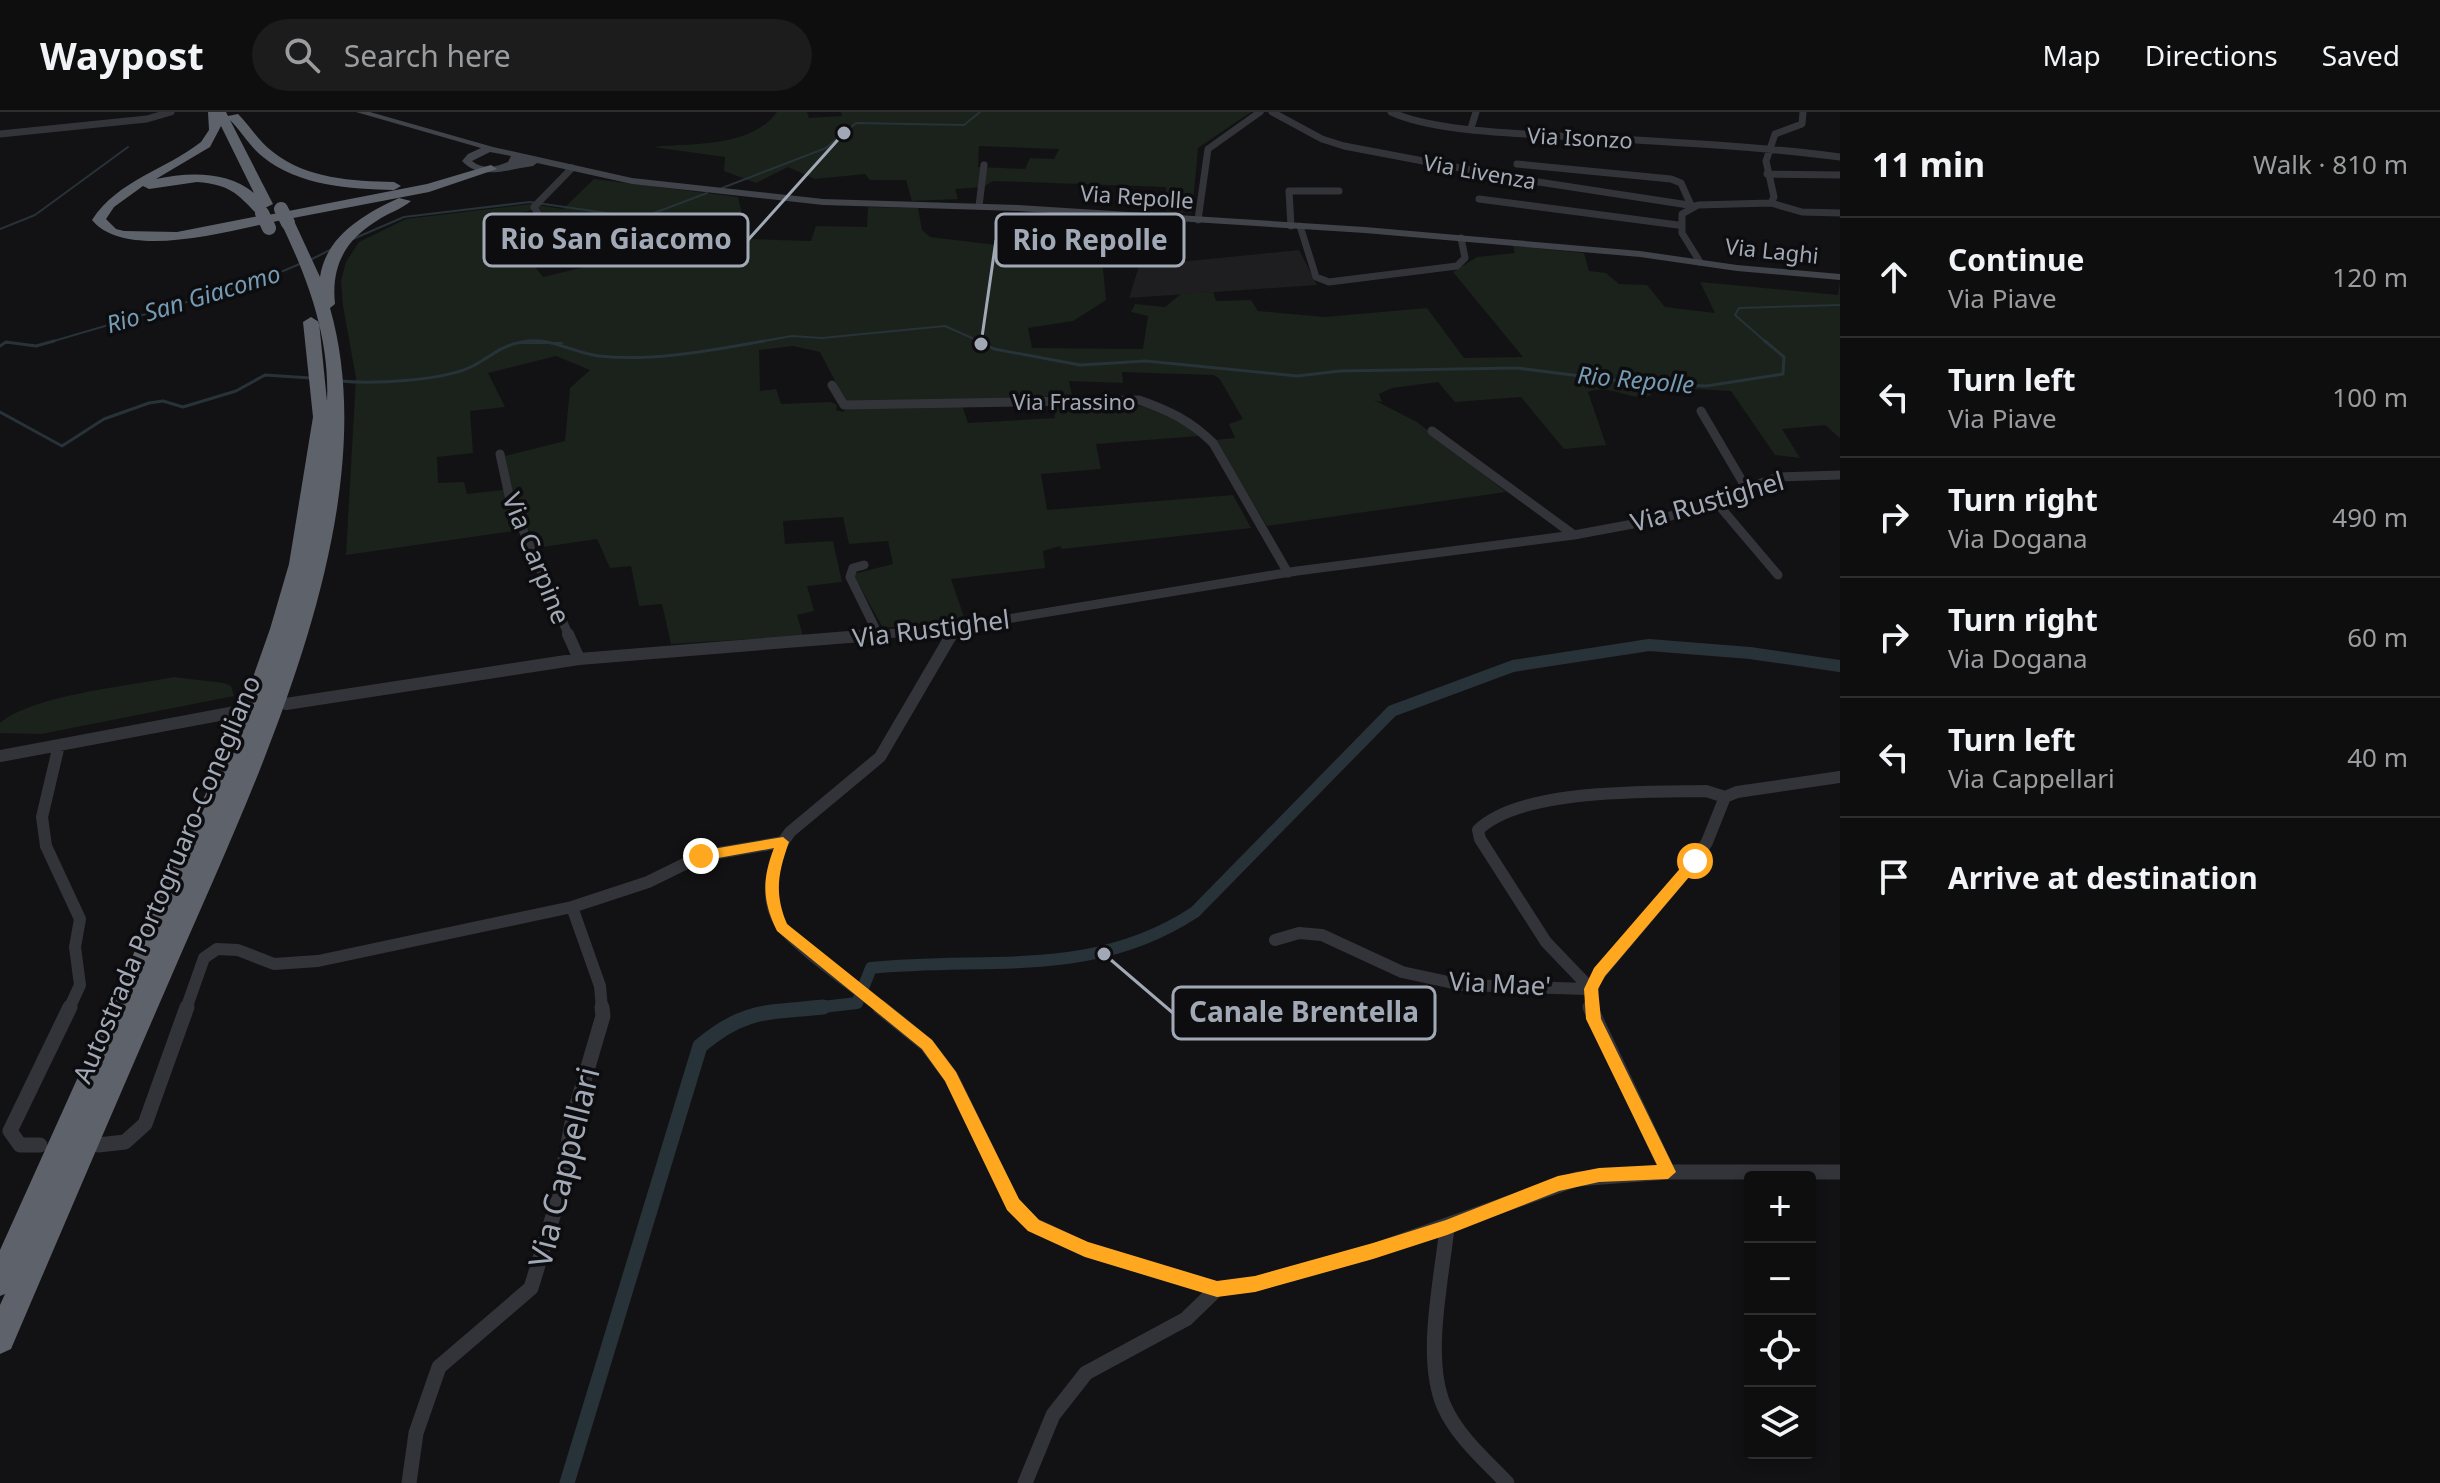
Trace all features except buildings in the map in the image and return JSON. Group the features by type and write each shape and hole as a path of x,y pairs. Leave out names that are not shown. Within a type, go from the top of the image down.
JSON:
{"highway":[{"path":"214,112 217,130 202,148 121,193 102,212 99,220 103,226 124,235 157,238 201,233 451,183 494,169"},
{"path":"230,114 270,157 317,177 388,186 451,183"},
{"name":"Autostrada Portogruaro-Conegliano","path":"230,114 285,246 299,265"},
{"path":"328,361 336,335 326,286 334,254 344,239 373,216 469,174 472,168 469,160"},
{"path":"121,193 165,181 212,179 250,194 274,218"},
{"name":"Autostrada Portogruaro-Conegliano","path":"0,1339 265,730 317,562 334,463 328,361 313,330 299,265 274,218"},
{"name":"Autostrada Portogruaro-Conegliano","path":"0,1282 245,731 298,564 329,395"}],"street":[{"path":"0,134 147,119 171,112"},
{"name":"Via Repolle","path":"362,112 474,145 654,184 823,202 979,206 1461,238 1700,262"},
{"path":"1198,220 1208,149 1260,112"},
{"name":"Via Livenza","path":"1272,112 1322,139 1344,146 1513,178 1692,204 1771,203"},
{"name":"Via Isonzo","path":"1391,112 1408,120 1471,128 1771,148 1840,157"},
{"path":"1471,128 1476,112"},
{"path":"1803,112 1804,123 1777,132 1766,161 1774,197 1771,203 1796,211 1840,213"},
{"path":"469,160 474,145"},
{"path":"469,160 496,149"},
{"path":"494,169 512,164 516,155"},
{"name":"Via Repolle","path":"469,160 494,169 554,163"},
{"path":"1517,164 1671,179 1681,183 1692,204 1678,225"},
{"path":"979,206 984,165"},
{"path":"560,252 534,207 572,168"},
{"path":"1767,174 1840,175"},
{"path":"1339,191 1289,191 1295,226 1316,277 1329,282 1457,266 1465,258 1461,238"},
{"path":"1479,199 1678,225"},
{"path":"1678,225 1700,262"},
{"name":"Via Laghi","path":"1700,262 1840,277"},
{"name":"Via Frassino","path":"832,385 838,400 844,405 1099,399 1156,404 1196,426 1213,443 1288,573"},
{"path":"1701,411 1745,486"},
{"path":"1432,431 1574,535"},
{"name":"Via Carpine","path":"500,454 510,500 579,659"},
{"name":"Via Rustighel","path":"286,704 579,659 953,628 1288,573 1574,535 1665,518 1716,502 1745,486 1778,477 1840,475"},
{"path":"1716,502 1778,575"},
{"path":"864,565 853,568 850,577 879,636"},
{"path":"953,628 949,643 880,757 783,842 770,877 777,917 782,927 927,1045 943,1064 1013,1204 1034,1225 1085,1249 1217,1289 1255,1284 1447,1227 1567,1181 1599,1175 1668,1172 1840,1172"},
{"path":"0,756 235,712"},
{"path":"40,1145 20,1145 10,1131 80,985 75,947 80,919 46,846 42,817 59,745"},
{"path":"1591,989 1575,979 1480,839 1478,830 1484,823 1530,805 1581,793 1706,791 1725,797 1737,792 1840,777"},
{"path":"1668,1172 1594,1019 1591,989 1599,972 1695,861 1707,842 1725,797"},
{"path":"98,1145 125,1142 145,1124 193,985 210,952 217,949 238,950 274,964 318,961 572,907 648,882 701,856 783,842"},
{"name":"Via Cappellari","path":"409,1483 416,1433 439,1367 531,1288 557,1203 573,1118 603,1016 600,986 572,907"},
{"name":"Via Mae'","path":"1275,940 1299,933 1322,935 1402,972 1462,985 1591,989"},
{"path":"1447,1227 1435,1372 1443,1404 1466,1441 1507,1483"},
{"path":"1025,1483 1053,1415 1086,1373 1186,1319 1217,1289"}],"shaded area":[{"path":"777,112 807,112 809,118 842,116 841,112 1251,112 1198,148 1192,213 1167,211 1166,187 993,181 983,187 955,189 958,199 912,201 906,180 870,180 865,174 815,179 788,167 756,183 724,171 725,157 653,147 720,142 737,138 766,124","holes":["979,146 1059,149 1054,159 1030,158 1025,169 978,167"]},
{"path":"594,179 738,197 748,239 811,241 816,226 867,227 868,207 918,208 922,230 930,237 996,245 1002,251 1100,236 1106,300 1073,321 1028,328 1032,348 1143,349 1148,316 1131,312 1135,304 1165,307 1181,294 1213,292 1216,301 1251,300 1258,311 1324,317 1427,308 1464,358 1523,357 1453,272 1477,257 1515,253 1513,246 1584,253 1589,271 1606,273 1619,284 1647,285 1665,307 1715,313 1700,282 1838,295 1840,282 1840,438 1825,425 1782,429 1800,458 1775,455 1731,391 1638,386 1652,395 1636,397 1605,390 1588,392 1606,445 1564,449 1521,397 1455,402 1438,382 1392,388 1379,394 1382,402 1374,400 1417,422 1506,492 1267,526 1214,440 1235,438 1229,424 1243,419 1219,378 1213,375 1122,372 1123,383 1069,381 1072,396 846,402 820,352 793,346 759,350 760,391 776,389 781,404 831,402 837,405 836,410 843,412 847,408 962,405 968,423 1055,418 1054,403 1111,403 1153,408 1171,414 1187,423 1198,436 1096,444 1101,469 1041,474 1047,510 1233,495 1251,528 1062,549 1060,546 1043,551 1045,568 951,579 965,620 883,628 853,574 893,564 888,541 849,544 843,517 783,521 785,544 833,541 842,582 807,586 814,611 797,615 803,636 671,644 662,604 639,606 631,566 610,568 597,539 536,548 528,529 346,555 356,378 343,306 341,281 346,262 359,242 406,219 531,204 563,209","holes":["538,209 549,229 594,228 590,213 652,221 662,235 633,241 635,255 543,277 523,251 514,253 488,220","556,356 590,370 570,388 565,441 505,456 512,489 467,494 464,482 438,483 437,457 473,453 470,411 505,407 488,373"]},
{"path":"1299,250 1317,285 1129,298 1139,266"},
{"path":"174,677 224,683 231,686 234,696 41,734 0,733 0,723 35,705 82,693"}],"waterway":[{"name":"Rio San Giacomo","path":"722,188 826,148 856,123 964,125 980,112"},
{"path":"0,229 35,215 128,147"},
{"name":"Rio San Giacomo","path":"353,239 404,217 530,202 641,218 707,193"},
{"name":"Rio San Giacomo","path":"310,260 334,248"},
{"name":"Rio San Giacomo","path":"51,342 262,280 302,263"},
{"name":"Rio Repolle","path":"1767,343 1735,315 1739,308 1840,305"},
{"name":"Rio Repolle","path":"753,343 792,336 822,338 945,326 981,342"},
{"name":"Rio Repolle","path":"552,343 599,356 640,357 764,341"},
{"name":"Rio Repolle","path":"981,342 994,349 1080,365 1146,361 1297,376 1340,371 1517,368 1628,382 1706,386 1783,374 1784,357 1765,341"},
{"name":"Rio San Giacomo","path":"0,346 6,342 36,346 51,342"},
{"name":"Rio San Giacomo","path":"5,343 12,343"},
{"name":"Rio Repolle","path":"340,381 389,382 445,375 473,366 518,343"},
{"name":"Rio Repolle","path":"518,343 552,343"},
{"name":"Rio Repolle","path":"518,343 552,343"},
{"name":"Rio Repolle","path":"552,343 562,343"},
{"name":"Rio Repolle","path":"0,412 62,446 104,419 149,403 163,401 183,407 236,391 265,375 311,378"},
{"path":"819,1007 857,1003 871,968 1038,961 1117,948 1156,933 1195,912 1392,711 1513,666 1649,645 1750,653 1840,666"},
{"path":"567,1483 700,1046 730,1025 758,1014 819,1007"},
{"path":"805,1009 819,1007"},
{"path":"819,1007 823,1007"}],"place":[{"name":"Rio San Giacomo","path":"844,133"},
{"name":"Rio Repolle","path":"981,344"},
{"name":"Canale Brentella","path":"1104,954"}],"route":[{"path":"701,856 783,842 770,877 772,904 782,927 927,1045 943,1064 1013,1204 1023,1216 1034,1225 1085,1249 1217,1289 1255,1284 1373,1251 1447,1227 1558,1183 1599,1175 1668,1172 1594,1019 1590,1005 1591,989 1599,972 1695,861"}]}
